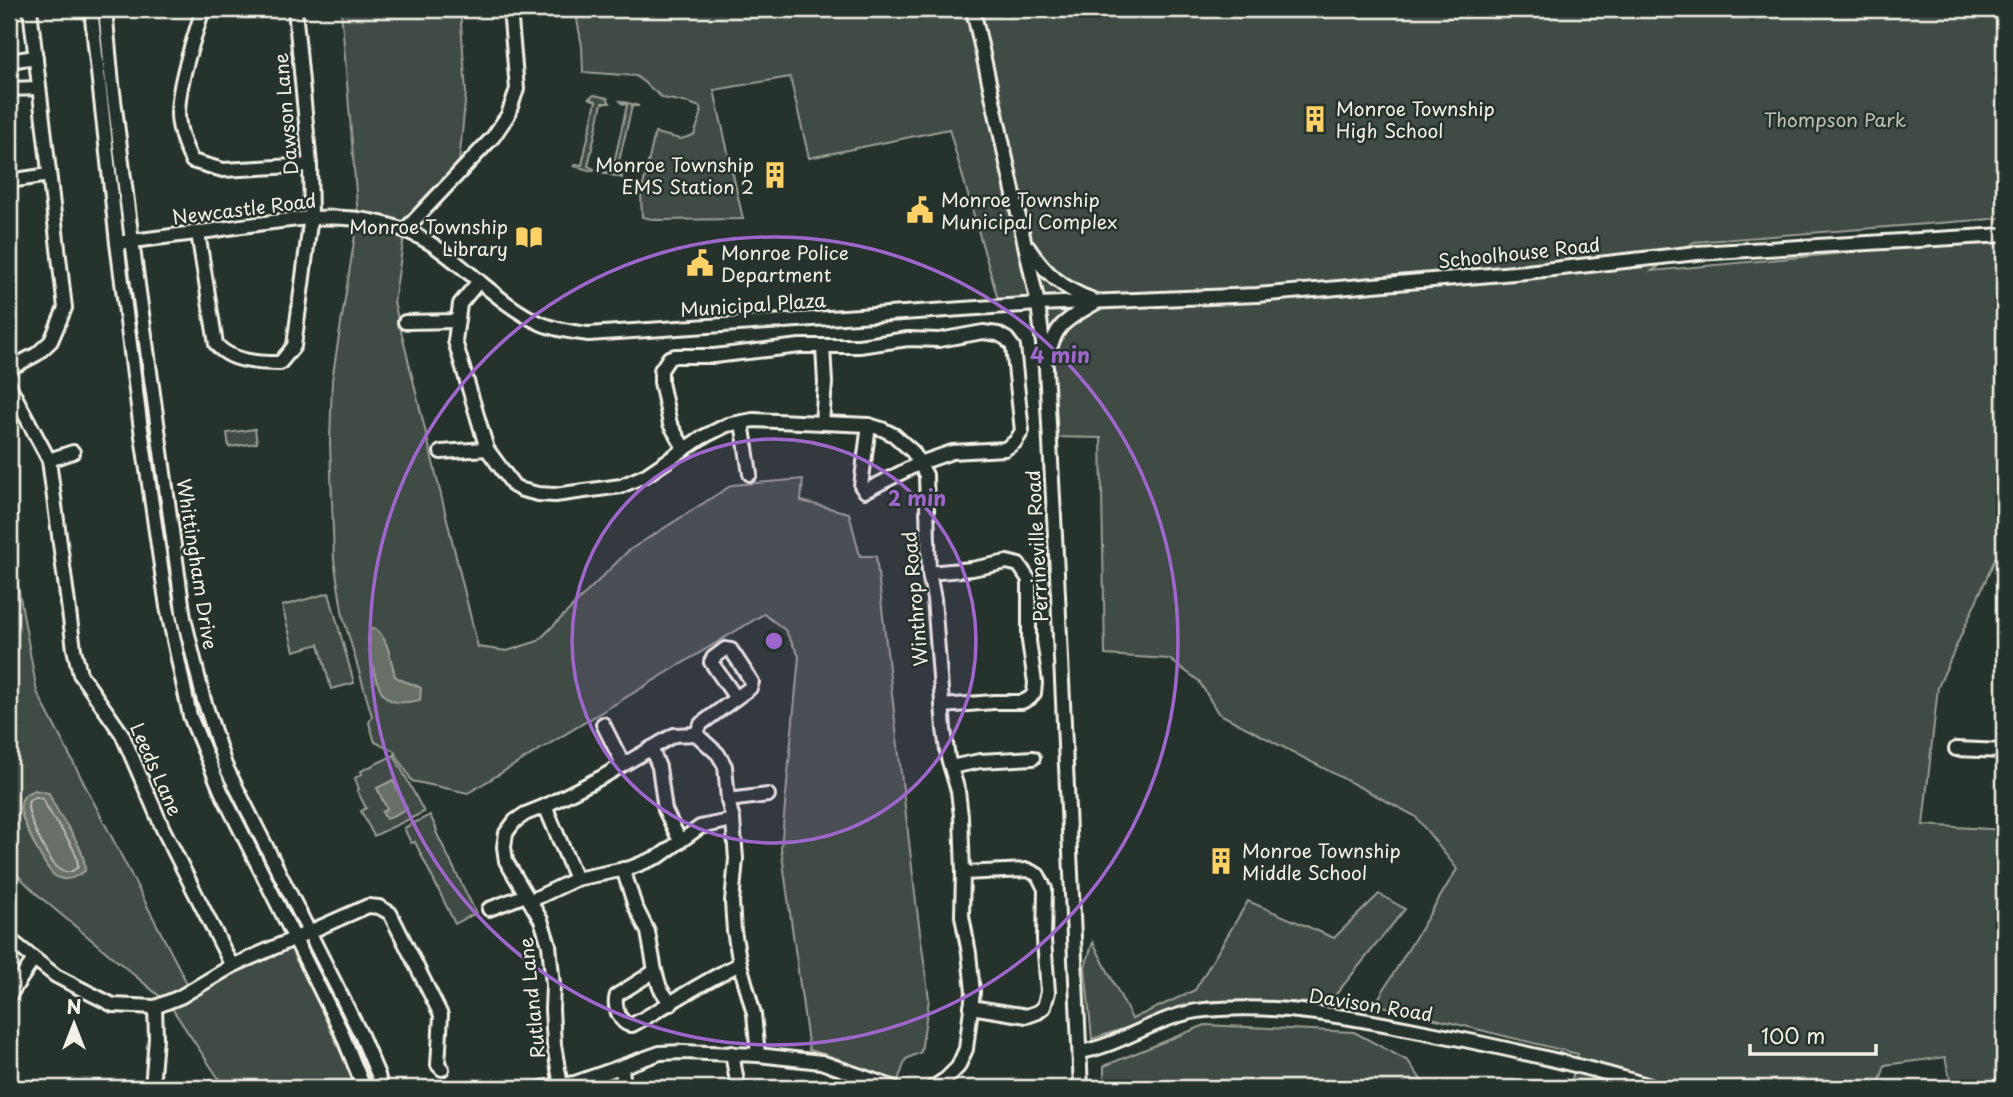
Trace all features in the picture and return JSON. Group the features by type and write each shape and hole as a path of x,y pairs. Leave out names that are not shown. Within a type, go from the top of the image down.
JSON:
{"street":[{"path":"9,369 37,354 51,341 65,308 30,9"},
{"name":"Whittingham Drive","path":"91,9 117,243 167,607 190,716 221,791 341,1031 364,1088"},
{"name":"Whittingham Drive","path":"105,9 132,241 184,618 203,697 225,765 361,1035 381,1088"},
{"path":"200,9 201,15 183,83 178,115 184,145 192,162 223,170 310,165"},
{"name":"Dawson Lane","path":"198,233 216,344 222,352 232,356 251,361 280,363 294,346 311,216 310,165 295,9"},
{"path":"405,230 493,137 508,115 517,89 510,9"},
{"name":"Perrineville Road","path":"972,9 1038,304 1046,368 1081,1088"},
{"path":"9,61 36,57"},
{"path":"9,89 39,89"},
{"path":"9,181 49,175"},
{"name":"Newcastle Road","path":"117,243 311,216 358,217 405,230 429,243 517,309"},
{"name":"Schoolhouse Road","path":"1038,304 1257,295 1526,272 1697,253 2004,235"},
{"path":"1023,239 1035,258 1054,279 1066,288 1098,302"},
{"path":"479,281 460,304 455,341 486,449 514,486 538,494 555,495 621,486 646,475 684,448 727,425 753,419 869,425 894,435 913,452 920,463"},
{"path":"1046,368 1050,345 1058,329 1069,317 1098,302"},
{"name":"Municipal Plaza","path":"517,309 541,324 588,334 1038,304"},
{"path":"405,322 457,321"},
{"path":"684,448 670,424 661,382 661,370 669,358 714,356 800,346 859,346 908,340 939,340 983,332 998,334 1007,339 1014,353 1021,431 1015,442 1005,449 952,452 920,463 865,491 862,489 869,425"},
{"path":"822,423 825,383 823,347"},
{"name":"Leeds Lane","path":"9,385 49,460 74,649 80,674 122,734 163,829 232,965"},
{"path":"742,422 750,474"},
{"path":"441,452 486,449"},
{"path":"49,460 73,452"},
{"name":"Winthrop Road","path":"920,463 926,475 929,573 934,599 948,758 958,791 963,873 962,916 971,979 966,1049 958,1067 932,1088"},
{"path":"929,573 1007,562 1019,565 1029,580 1029,641 1034,693 1026,701 1014,703 942,706"},
{"path":"736,698 701,724 696,734 718,754 725,766 736,859 732,902 734,931 754,1014 758,1055"},
{"path":"603,724 623,764"},
{"name":"Rutland Lane","path":"561,1086 554,1045 549,945 541,920 506,861 506,834 515,821 526,814 602,777 674,735 696,734"},
{"path":"651,748 659,767 665,810 680,841"},
{"path":"1956,748 2004,751"},
{"path":"951,768 980,761 1033,758"},
{"path":"728,800 768,795"},
{"path":"545,806 576,879"},
{"path":"489,909 528,898 576,879 623,869 660,856 692,832 708,824 733,820"},
{"path":"623,869 635,906 648,932 660,988 671,1004"},
{"path":"963,873 1028,870 1038,874 1045,889 1044,940 1048,992 1044,1007 1027,1016 971,1007"},
{"path":"9,939 55,976 113,1005 155,1007 180,997 232,965 368,906 379,907 390,912 441,1015 438,1065 442,1069"},
{"path":"9,996 34,959"},
{"path":"655,971 617,996 615,1000 624,1023 632,1024 740,964"},
{"path":"152,1088 156,1038 155,1007"},
{"name":"Davison Road","path":"1080,1052 1094,1050 1131,1036 1166,1019 1202,1010 1252,1008 1331,1014 1447,1036 1609,1073 1657,1088"},
{"path":"542,1088 561,1086 622,1068 660,1053 683,1052 732,1053 821,1062 895,1088"},
{"path":"732,1053 738,1088"},
{"path":"622,1068 624,1088"}],"green space":[{"path":"341,9 460,9 466,92 458,174 405,230 394,302 478,647 507,651 538,641 628,551 732,485 803,479 801,501 849,513 860,556 876,556 929,999 921,1052 906,1059 895,1088 830,1088 839,1059 809,1050 781,848 799,656 785,630 764,614 468,793 412,781 394,751 375,742 369,723 372,716 343,616 334,560 330,443 332,380 358,217"},
{"name":"Thompson Park","path":"575,9 2004,9 2004,218 1694,242 1652,271 2004,238 2004,539 1938,687 1923,825 2004,830 2004,1088 1952,1088 1945,1057 1885,1065 1878,1088 1570,1088 1578,1054 1375,1004 1457,869 1415,816 1218,713 1199,681 1169,659 1105,655 1101,438 1052,437 1039,308 1001,310 949,129 809,158 790,77 714,90 743,219 658,220 642,217 641,194 655,133 681,139 694,135 701,115 700,107 663,98 636,76 583,72 582,46"},
{"path":"594,95 607,98 610,103 602,103 588,166 594,169 593,171 574,166 582,165 596,101 589,98"},
{"path":"620,101 639,106 632,106 616,174 622,178 604,173 612,172 627,105"},
{"path":"255,429 257,443 229,447 227,433"},
{"path":"9,535 37,692 193,995 291,944 357,1088 225,1088 169,1004 40,897 9,867"},
{"path":"329,593 354,683 331,689 319,644 294,651 282,606"},
{"path":"394,755 424,812 374,836 361,811 366,808 357,790 359,789 355,778 362,774 361,771"},
{"path":"430,815 476,913 455,924 415,842 411,843 404,828"},
{"path":"1379,894 1405,909 1329,1003 1208,1001 1092,1039 1085,967 1093,942 1132,1019 1195,990 1248,901 1334,938"},
{"path":"1205,1025 1354,1032 1408,1061 1427,1088 1104,1088 1104,1066"}],"water":[{"path":"374,628 386,643 395,676 421,688 420,700 395,702 383,693 370,655 369,636 370,630"},
{"path":"393,780 407,809 386,819 382,812 387,809 377,788"},
{"path":"34,790 49,793 81,850 85,871 67,879 59,878 46,865 21,809 24,796"}],"place":[{"name":"Monroe Township High School","path":"1315,119"},
{"name":"Monroe Township EMS Station 2","path":"775,175"},
{"name":"Monroe Township Municipal Complex","path":"920,210"},
{"name":"Monroe Township Library","path":"529,237"},
{"name":"Monroe Police Department","path":"700,263"},
{"name":"Monroe Township Middle School","path":"1221,861"}]}
